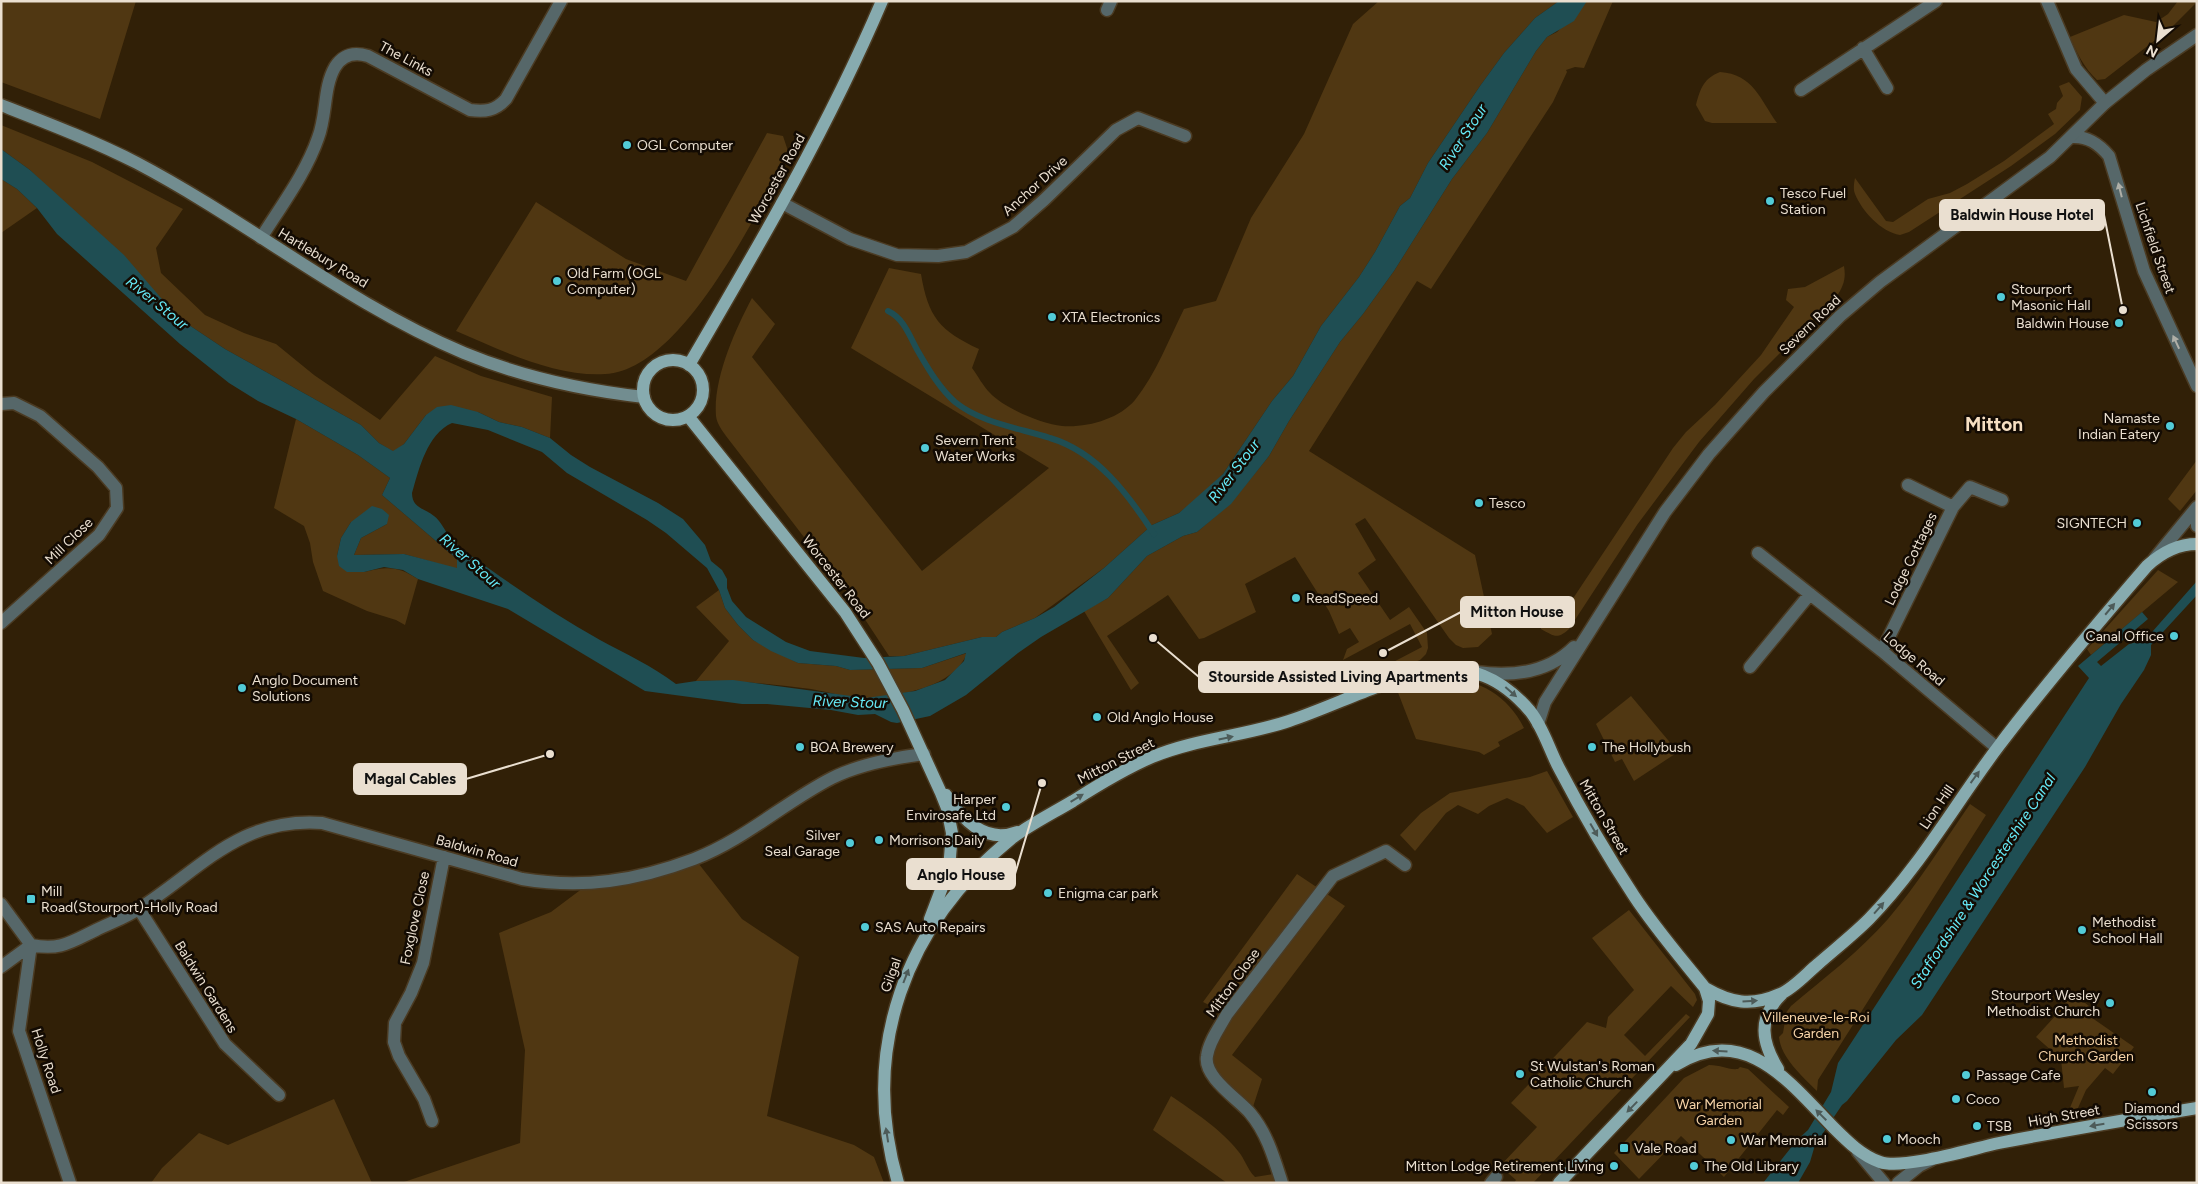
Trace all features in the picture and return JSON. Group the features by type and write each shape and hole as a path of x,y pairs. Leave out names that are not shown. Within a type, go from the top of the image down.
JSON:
{"main road":[{"name":"Worcester Road","path":"689,365 782,203 825,122 882,1"},
{"name":"Hartlebury Road","path":"1,105 73,134 136,163 401,322 464,352 506,369 550,382 607,393 644,397"},
{"path":"674,361 689,365 699,376 703,391 699,406 688,416 681,419 665,420 651,411 644,397 644,382 652,368 659,364 674,361"},
{"name":"Worcester Road","path":"688,416 812,570 861,635 886,678 933,774"},
{"name":"Lion Hill","path":"1705,988 1726,999 1737,1002 1757,1001 1782,994 1850,938 1886,900 1916,862 1997,748 2100,621 2153,560 2165,552 2183,545 2197,544"},
{"name":"Mitton Street","path":"1035,823 1113,777 1155,756 1291,720 1415,672 1441,668 1473,671 1508,689 1531,712 1586,817 1635,898 1705,988"},
{"path":"933,774 959,813 977,829 994,836 1004,836 1035,823"},
{"path":"916,953 945,882 951,855 950,825 946,808 933,774"},
{"name":"Gilgal","path":"898,1183 886,1136 884,1084 890,1026 902,988 916,953 941,912 1005,844 1035,823"},
{"path":"1559,1183 1691,1044 1708,1014 1709,1001 1705,988"},
{"path":"1781,1073 1768,1052 1765,1026 1766,1014 1772,1004 1782,994"},
{"path":"1666,1072 1701,1052 1716,1050 1751,1056 1781,1073"},
{"name":"High Street","path":"1781,1073 1851,1143 1870,1157 1890,1164 1911,1162 2016,1140 2197,1108"}],"street":[{"name":"The Links","path":"261,238 315,146 325,113 328,88 336,67 341,60 352,53 368,56 470,110 482,112 493,110 506,99 561,1"},
{"path":"1801,90 1936,1"},
{"path":"2047,1 2076,69 2105,103"},
{"name":"Severn Road","path":"1538,724 1545,702 1646,540 1709,454 1764,392 1867,292 2042,164 2105,103 2146,70 2197,35"},
{"path":"1864,48 1887,88"},
{"name":"Anchor Drive","path":"782,203 850,239 897,255 938,256 966,252 1012,228 1044,200 1116,130 1138,118 1185,136"},
{"name":"Lichfield Street","path":"2072,137 2085,138 2096,143 2109,156 2144,271 2197,386"},
{"name":"Mill Close","path":"1,404 14,403 40,416 98,467 116,488 117,508 99,535 1,623"},
{"name":"Lodge Cottages","path":"1908,485 1953,507"},
{"name":"Lodge Cottages","path":"1882,651 1953,507 1970,487 2002,500"},
{"name":"Lion Hill","path":"2153,560 2197,506"},
{"name":"Lodge Road","path":"1758,553 1882,651 1997,748"},
{"path":"1750,667 1810,594"},
{"name":"Mitton Street","path":"1473,671 1489,673 1525,672 1547,667 1569,652 1586,634"},
{"name":"Baldwin Road","path":"31,945 48,949 65,945 139,909 216,852 256,831 297,821 322,823 345,828 522,879 554,884 587,885 625,880 695,859 728,842 833,777 868,764 924,754"},
{"name":"Mitton Close","path":"1282,1183 1268,1140 1250,1114 1211,1074 1206,1057 1213,1038 1227,1014 1333,876 1386,851 1405,865"},
{"name":"Foxglove Close","path":"432,1121 424,1099 399,1056 394,1042 395,1023 411,993 423,963 444,857"},
{"path":"1,904 31,945 1,967"},
{"name":"Baldwin Gardens","path":"139,909 225,1044 279,1095"},
{"name":"Holly Road","path":"31,945 18,1031 70,1183"},
{"name":"High Street","path":"1851,1143 1884,1183"},
{"name":"High Street","path":"1898,1183 1919,1166 1938,1157"}],"green space":[{"path":"1,1 136,1 100,119 1,82"},
{"path":"1379,1 1559,1 1535,18 1504,53 1480,86 1428,163 1410,198 1400,206 1359,277 1321,326 1293,376 1272,401 1223,474 1209,489 1179,513 1152,525 1104,568 1035,618 1002,632 996,637 982,637 904,656 889,656 851,598 717,422 716,402 718,386 726,355 752,298 775,324 752,357 922,571 1049,468 851,348 889,268 921,274 928,301 938,321 954,336 979,349 972,368 987,390 996,399 1034,419 1054,425 1092,424 1111,417 1128,407 1143,390 1162,356 1184,309 1216,301 1251,218 1304,134 1353,24"},
{"path":"1587,1 1613,1 1584,68 1575,67 1566,70 1567,72 1553,102 1431,289 1417,281 1309,451 1475,555 1492,634 1478,647 1463,648 1456,645 1449,638 1365,518 1355,524 1376,560 1358,573 1390,620 1409,607 1427,633 1428,648 1426,654 1420,660 1359,684 1355,682 1422,647 1410,624 1343,660 1347,649 1359,642 1350,628 1339,634 1329,611 1295,557 1245,584 1256,612 1204,638 1199,639 1168,595 1107,636 1139,683 1131,690 1084,611 1108,598 1147,556 1183,536 1197,532 1231,503 1269,456 1289,421 1340,342 1394,271 1452,179 1487,133 1536,51 1547,37 1557,32"},
{"path":"2178,1 2197,2 2172,27 2105,79 2097,80 2088,70 2070,37 2124,15 2156,22 2168,14"},
{"path":"1720,72 1740,77 1755,89 1777,123 1712,123 1705,121 1696,105 1701,89 1706,81"},
{"path":"2069,82 2082,97 2080,110 2055,134 2011,166 1909,232 1900,235 1886,230 1867,214 1858,201 1854,190 1855,178 1886,221 1893,222 1928,199 1950,193 1967,184 2004,161 2054,124 2048,114 2056,109 2057,103 2063,96 2059,86"},
{"path":"1,125 92,162 183,209 156,248 161,273 205,315 244,333 276,344 314,375 380,420 435,356 481,376 552,397 550,438 522,427 499,422 478,412 426,415 404,444 394,452 379,443 361,425 225,349 186,323 30,170 1,149"},
{"path":"767,133 783,136 789,154 757,213 713,285 688,319 661,347 633,366 605,374 567,371 529,361 456,331 536,202 626,259 686,281"},
{"path":"1,179 17,189 37,208 1,233"},
{"path":"1844,266 1844,281 1837,296 1754,379 1699,442 1637,525 1569,629 1561,635 1555,636 1541,629 1537,609 1568,606 1673,448 1686,432 1715,405 1761,355 1794,307 1786,300 1788,289 1805,287"},
{"path":"296,419 358,455 390,478 382,495 457,559 457,569 404,554 354,555 361,538 387,524 351,522 341,538 337,556 364,572 392,568 418,579 405,625 396,620 367,611 323,591 304,526 274,508"},
{"path":"2197,460 2197,490 2180,511 2168,499"},
{"path":"2158,570 2178,582 2091,655 2087,649"},
{"path":"719,590 725,608 753,640 798,663 836,666 850,670 922,668 967,653 961,665 939,682 910,692 881,697 854,697 811,689 754,683 696,681 729,641 696,607"},
{"path":"1438,679 1465,681 1489,690 1509,706 1524,728 1498,742 1500,746 1484,755 1479,752 1416,739 1397,690"},
{"path":"1631,696 1678,752 1634,781 1622,759 1615,762 1596,724"},
{"path":"1547,771 1573,817 1547,833 1524,806 1507,798 1489,806 1478,814 1458,805 1446,813 1415,851 1400,835 1421,813 1450,793 1530,777"},
{"name":"Villeneuve-le-Roi Garden","path":"1970,804 1986,815 1818,1080 1817,1091 1793,1066 1784,1052 1779,1037 1783,1033 1785,1021 1782,1018 1791,1006 1853,954 1888,919 1920,878"},
{"path":"695,859 742,919 799,957 767,1116 854,1145 874,1157 884,1183 401,1183 520,1143 525,1050 499,933 551,912 587,885"},
{"path":"1297,874 1345,906 1232,1055 1262,1079 1251,1113 1224,1089 1206,1057 1227,1014 1203,1002"},
{"path":"1629,910 1695,994 1697,1000 1693,1007 1671,986 1624,1035 1645,1056 1686,1014 1690,1017 1533,1183 1514,1183 1516,1180 1500,1166 1537,1127 1511,1103 1587,1022 1606,1028 1608,1017 1634,990 1592,938"},
{"name":"Methodist Church Garden","path":"2072,993 2089,1006 2085,1013 2134,1047 2113,1074 2105,1068 2086,1090 2078,1108 2069,1110 2079,1086 2064,1088 2061,1059 2036,1037 2057,1014"},
{"name":"War Memorial Garden","path":"1709,1065 1731,1069 1738,1069 1740,1067 1748,1069 1789,1107 1783,1115 1777,1110 1724,1177 1681,1136 1639,1179 1614,1153 1684,1078"},
{"path":"1171,1096 1207,1121 1224,1136 1240,1154 1255,1177 1279,1173 1282,1183 1227,1183 1153,1130"},
{"path":"334,1099 372,1183 151,1183 162,1168 199,1133 228,1145"}],"water":[{"name":"River Stour","path":"1559,1 1587,1 1574,21 1547,37 1536,51 1487,133 1452,179 1394,271 1340,342 1289,421 1269,456 1231,504 1197,532 1183,536 1147,556 1108,598 1041,637 966,695 930,716 897,723 875,714 858,715 831,710 767,704 742,704 645,691 508,609 418,579 403,570 384,567 364,572 347,572 339,566 337,556 341,538 351,522 372,506 382,509 389,515 387,524 361,538 354,555 404,554 457,568 457,559 382,495 390,478 358,455 296,419 258,401 229,383 180,344 57,234 37,208 17,189 1,179 1,149 30,170 124,255 161,298 186,323 225,349 361,425 379,443 393,451 404,444 426,415 437,407 451,405 478,412 499,422 522,427 550,438 590,467 658,503 683,519 705,545 711,561 722,570 727,579 727,588 732,601 746,617 786,642 810,651 864,658 904,656 982,637 996,637 1002,632 1035,618 1054,607 1104,568 1152,525 1179,513 1223,474 1272,401 1293,376 1321,326 1359,277 1400,206 1410,198 1428,163 1480,86 1504,53 1535,18","holes":["452,423 488,430 542,452 567,473 666,533 707,568 719,590 725,608 738,625 753,640 771,651 798,663 836,666 850,670 922,668 966,653 964,661 945,680 915,691 866,698 733,680 696,681 676,684 648,666 572,624 504,579 459,546 436,518 416,505 412,493 425,453 436,435"]},
{"name":"Staffordshire & Worcestershire Canal","path":"2197,581 2197,595 2151,645 2151,655 2144,670 2121,704 2085,767 1922,1015 1896,1040 1842,1105 1815,1145 1810,1162 1798,1183 1763,1183 1797,1140 1808,1130 1831,1092 1838,1063 2089,678 2078,666 2142,612 2148,619 2097,662 2101,666 2129,644 2145,640"}],"waterway":[{"path":"888,311 894,314 903,324 935,379 955,402 988,420 1050,438 1082,453 1110,476 1154,534"}],"place":[{"name":"OGL Computer","path":"627,145"},
{"name":"Tesco Fuel Station","path":"1770,201"},
{"name":"Old Farm (OGL Computer)","path":"557,281"},
{"name":"Stourport Masonic Hall","path":"2001,297"},
{"name":"Baldwin House Hotel","path":"2123,310"},
{"name":"XTA Electronics","path":"1052,317"},
{"name":"Baldwin House","path":"2119,323"},
{"name":"Namaste Indian Eatery","path":"2170,426"},
{"name":"Severn Trent Water Works","path":"925,448"},
{"name":"Tesco","path":"1479,503"},
{"name":"SIGNTECH","path":"2137,523"},
{"name":"ReadSpeed","path":"1296,598"},
{"name":"Canal Office","path":"2174,636"},
{"name":"Stourside Assisted Living Apartments","path":"1153,638"},
{"name":"Mitton House","path":"1383,653"},
{"name":"Anglo Document Solutions","path":"242,688"},
{"name":"Old Anglo House","path":"1097,717"},
{"name":"BOA Brewery","path":"800,747"},
{"name":"The Hollybush","path":"1592,747"},
{"name":"Magal Cables","path":"550,754"},
{"name":"Anglo House","path":"1042,783"},
{"name":"Harper Envirosafe Ltd","path":"1006,807"},
{"name":"Morrisons Daily","path":"879,840"},
{"name":"Silver Seal Garage","path":"850,843"},
{"name":"Enigma car park","path":"1048,893"},
{"name":"Mill Road(Stourport)-Holly Road","path":"31,899"},
{"name":"SAS Auto Repairs","path":"865,927"},
{"name":"Methodist School Hall","path":"2082,930"},
{"name":"Stourport Wesley Methodist Church","path":"2110,1003"},
{"name":"St Wulstan's Roman Catholic Church","path":"1520,1074"},
{"name":"Passage Cafe","path":"1966,1075"},
{"name":"Diamond Scissors","path":"2152,1092"},
{"name":"Coco","path":"1956,1099"},
{"name":"TSB","path":"1977,1126"},
{"name":"Mooch","path":"1887,1139"},
{"name":"War Memorial","path":"1731,1140"},
{"name":"Vale Road","path":"1624,1148"},
{"name":"Mitton Lodge Retirement Living","path":"1614,1166"},
{"name":"The Old Library","path":"1694,1166"}],"district":[{"name":"Mitton","path":"1994,424"}]}
